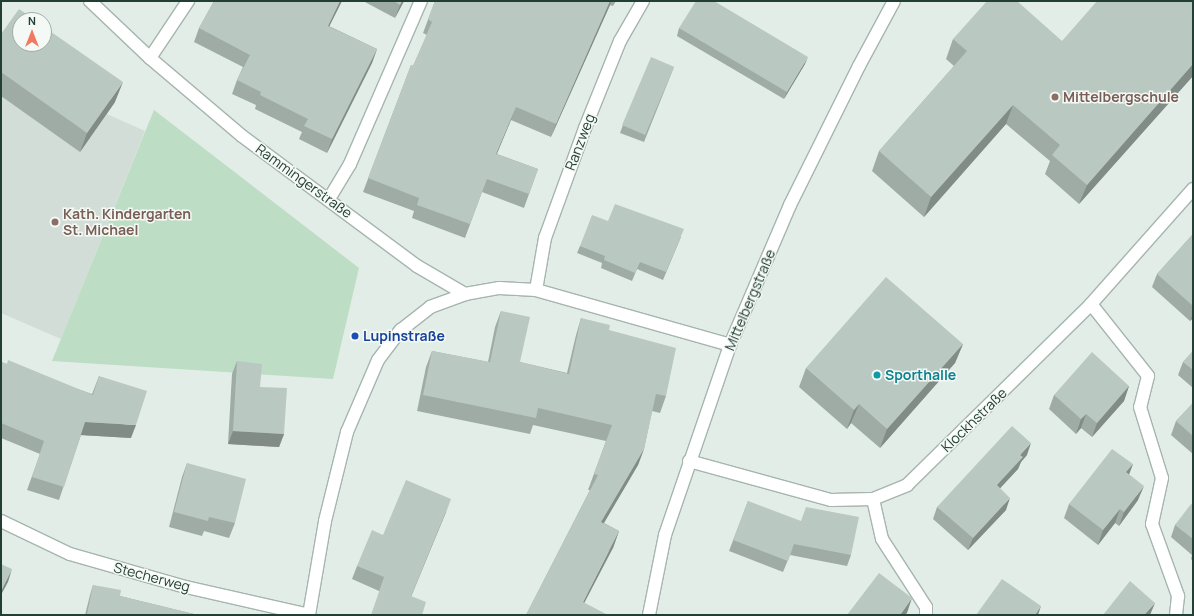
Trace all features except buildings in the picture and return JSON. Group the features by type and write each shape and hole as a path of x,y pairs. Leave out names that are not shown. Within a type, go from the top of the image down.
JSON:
{"street":[{"name":"Rammingerstraße","path":"90,1 150,58 242,136 329,199 417,266 466,294"},
{"path":"150,58 188,1"},
{"path":"329,199 350,164 422,1"},
{"name":"Ranzweg","path":"536,290 545,238 585,128 620,41 643,1"},
{"name":"Mittelbergstraße","path":"649,615 665,534 730,345 790,205 859,66 894,1"},
{"name":"Klockhstraße","path":"690,461 831,500 873,499 907,485 1092,304 1193,189"},
{"path":"309,615 325,521 347,432 378,360 401,330 430,307 466,294 499,288 536,290 730,345"},
{"path":"1092,304 1148,376 1140,407 1162,478 1152,524 1178,596 1176,615"},
{"path":"873,499 882,539 926,607 926,615"},
{"name":"Stecherweg","path":"1,521 70,554 186,587 309,615"}],"shaded area":[{"name":"Kath. Kindergarten St. Michael","path":"1,43 12,44 12,52 33,52 115,102 107,114 145,131 61,339 1,313"}],"green space":[{"path":"154,110 359,268 333,379 52,361"}],"place":[{"name":"Mittelbergschule","path":"1055,97"},
{"name":"Kath. Kindergarten St. Michael","path":"55,222"},
{"name":"Lupinstraße","path":"355,336"},
{"name":"Sporthalle","path":"877,375"}]}
